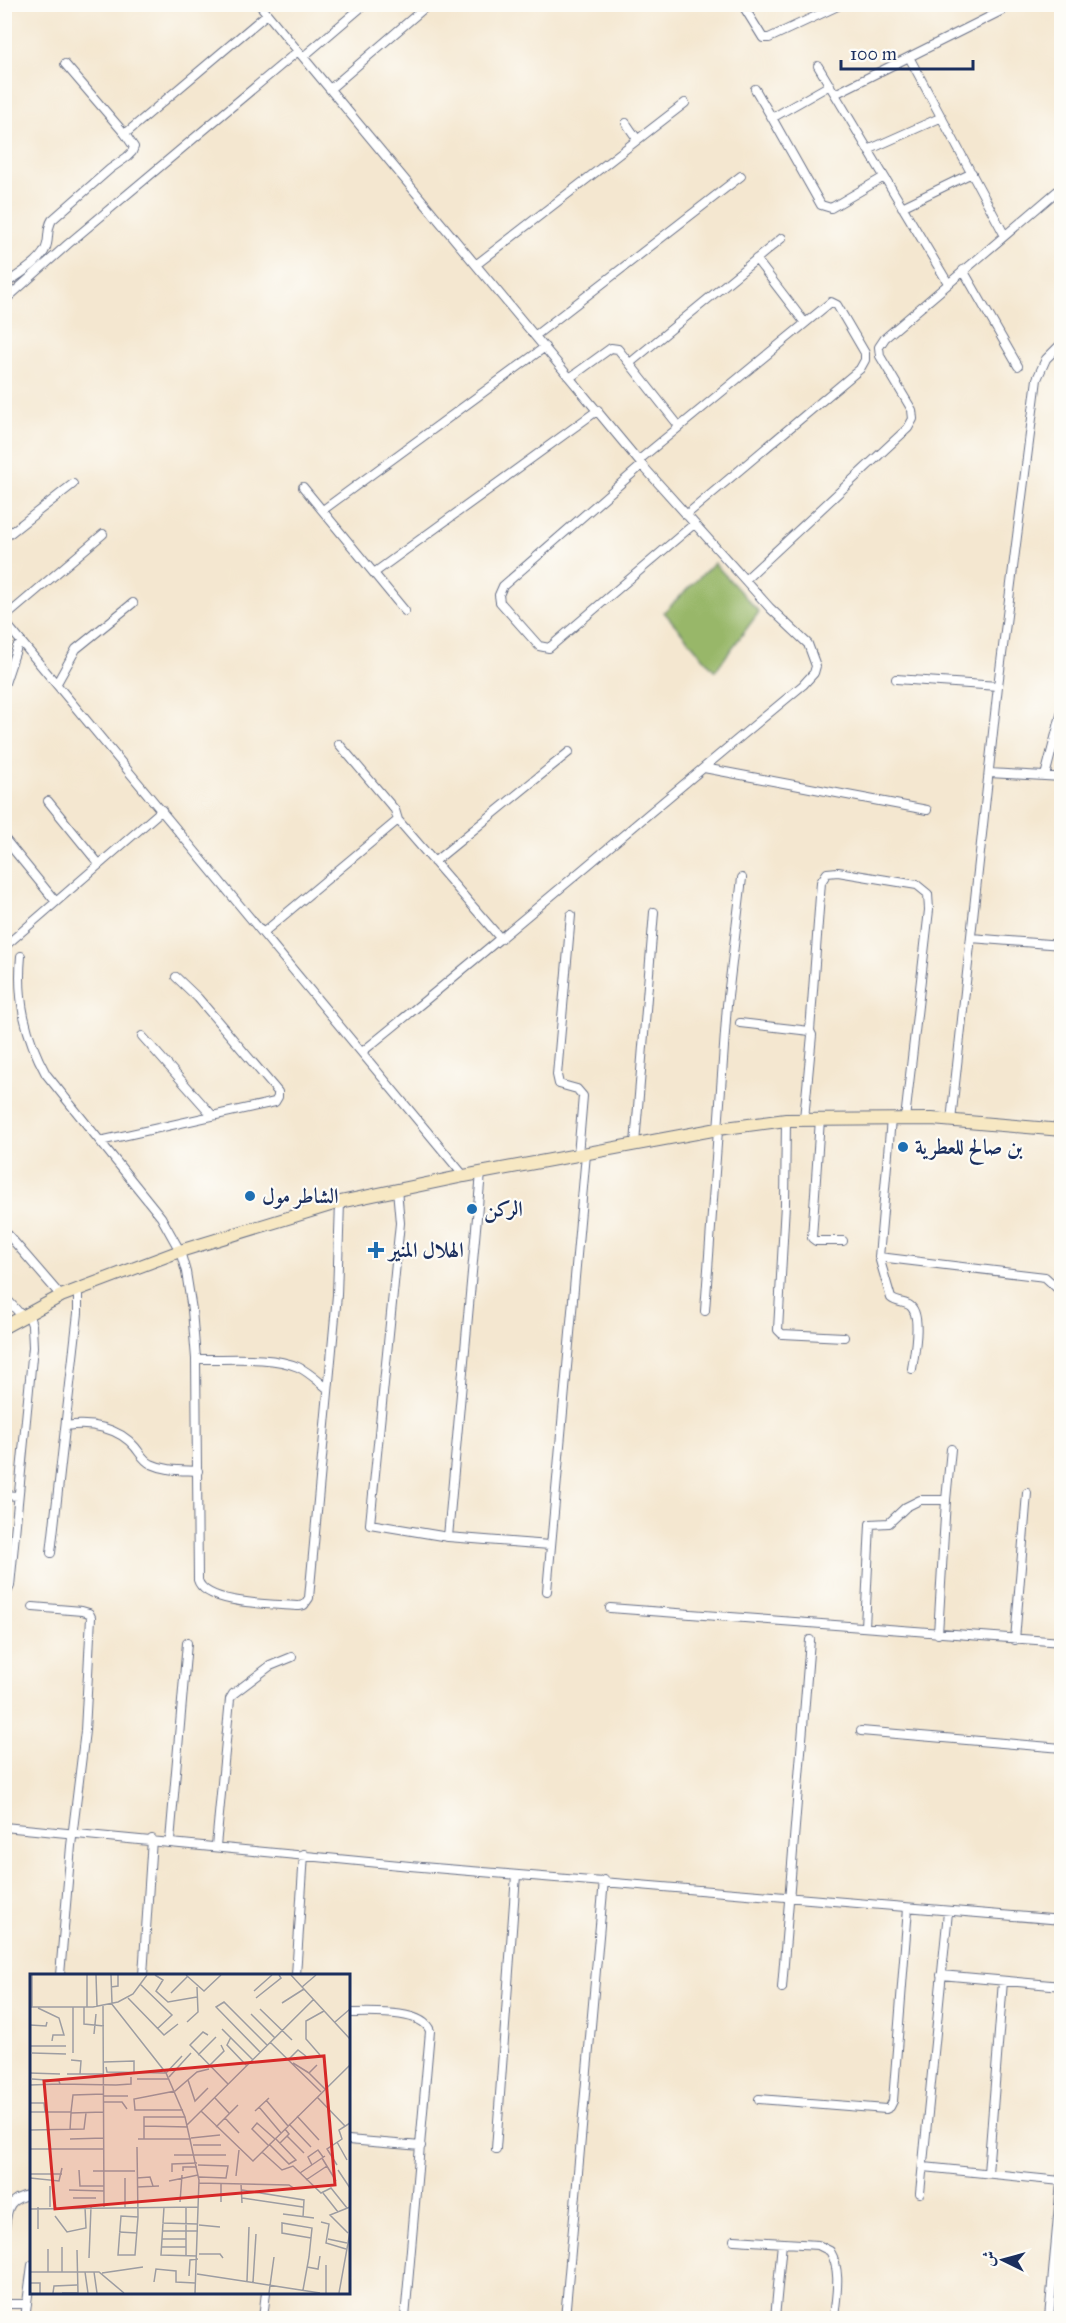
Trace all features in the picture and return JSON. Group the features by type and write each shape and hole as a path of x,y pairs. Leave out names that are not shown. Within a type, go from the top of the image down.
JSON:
{"main road":[{"path":"4,1327 78,1288 180,1251 340,1202 398,1188 718,1129 786,1120 905,1119 1062,1130"}],"street":[{"path":"259,4 571,377 640,463 665,489 693,524 808,644 816,666 814,673 803,685 501,939 362,1052"},
{"path":"330,89 429,4"},
{"path":"742,4 763,38 769,38 842,4"},
{"path":"835,94 1015,4"},
{"path":"4,302 68,244 363,5"},
{"path":"126,134 267,14"},
{"path":"909,57 1004,234"},
{"path":"4,285 41,256 47,247 49,226 52,220 132,152 134,147 126,134 65,64"},
{"path":"818,66 948,284"},
{"path":"772,118 830,85"},
{"path":"755,89 821,205 825,208 831,208 884,177"},
{"path":"477,264 685,103"},
{"path":"868,150 942,117"},
{"path":"626,123 637,139"},
{"path":"902,207 972,173"},
{"path":"536,335 741,176"},
{"path":"745,580 909,428 913,420 912,410 880,356 879,347 885,338 1004,234 1062,187"},
{"path":"630,363 782,238"},
{"path":"756,259 805,323"},
{"path":"963,270 1018,366"},
{"path":"686,515 861,369 865,353 835,303 831,302 679,426 503,586 498,595 500,603 539,646 549,648 693,524"},
{"path":"951,1121 998,686 1037,379 1046,359 1062,343"},
{"path":"322,510 546,347"},
{"path":"571,377 613,348 618,349 679,426"},
{"path":"374,573 598,410"},
{"path":"4,538 73,484"},
{"path":"303,487 405,611"},
{"path":"103,534 4,619 20,644 57,683 464,1176"},
{"path":"57,683 76,649 133,603"},
{"path":"4,656 20,644"},
{"path":"4,686 20,644"},
{"path":"896,679 998,686"},
{"path":"1045,776 1062,711"},
{"path":"339,744 395,810 398,820 501,939"},
{"path":"434,862 569,752"},
{"path":"704,768 927,810"},
{"path":"989,773 1062,777"},
{"path":"48,801 99,864"},
{"path":"4,947 162,810"},
{"path":"264,932 398,820"},
{"path":"4,838 56,902"},
{"path":"804,1119 812,1035 810,1031 821,882 827,873 838,872 917,885 928,894 929,910 905,1119"},
{"path":"705,1311 727,1005 742,878"},
{"path":"635,1144 654,912"},
{"path":"547,1591 582,1154 583,1096 577,1089 559,1084 557,1075 571,915"},
{"path":"971,938 1062,945"},
{"path":"21,956 20,1006 35,1054 46,1074 161,1216 180,1251 192,1310 196,1359 198,1580 202,1588 227,1599 304,1605 311,1590 337,1295 340,1202"},
{"path":"100,1141 275,1102 279,1095 198,998 176,977"},
{"path":"740,1023 810,1031"},
{"path":"142,1036 212,1115"},
{"path":"820,1119 812,1238 816,1241 843,1241"},
{"path":"891,1119 879,1257 891,1298 896,1302 909,1305 915,1311 917,1335 912,1369"},
{"path":"786,1120 785,1204 778,1330 782,1334 844,1337"},
{"path":"448,1537 481,1173"},
{"path":"398,1188 400,1222 370,1524 448,1537 550,1545"},
{"path":"4,1230 61,1296"},
{"path":"879,1257 1045,1277 1058,1289 1062,1289"},
{"path":"51,1553 78,1313 78,1288"},
{"path":"4,1296 25,1314 32,1325 33,1347 8,1592 4,1599"},
{"path":"196,1359 280,1361 312,1375 328,1389"},
{"path":"66,1425 81,1424 106,1428 126,1438 153,1465 198,1471"},
{"path":"938,1634 951,1449"},
{"path":"1015,1640 1027,1493"},
{"path":"4,1495 18,1496"},
{"path":"866,1627 870,1524 889,1523 906,1507 920,1500 946,1500"},
{"path":"33,1607 82,1611 90,1616 85,1731 60,1974"},
{"path":"610,1608 1062,1642"},
{"path":"782,1988 810,1640"},
{"path":"170,1841 187,1643"},
{"path":"216,1846 230,1699 233,1694 270,1666 292,1657"},
{"path":"861,1731 1062,1748"},
{"path":"4,1827 152,1839 516,1875 604,1880 948,1912 1062,1920"},
{"path":"143,1974 152,1839"},
{"path":"296,1974 304,1854"},
{"path":"496,2149 516,1875"},
{"path":"565,2319 604,1880"},
{"path":"759,2099 886,2109 890,2107 893,2101 908,1908"},
{"path":"920,2193 948,1912"},
{"path":"941,1975 1062,1986"},
{"path":"988,2173 1003,1981"},
{"path":"350,2013 408,2015 423,2021 429,2027 405,2319"},
{"path":"350,2140 421,2146"},
{"path":"924,2167 1061,2181"},
{"path":"1049,2319 1062,2171"},
{"path":"4,2235 9,2204 14,2199 30,2195"},
{"path":"734,2240 818,2245 830,2251 838,2283 834,2319"},
{"path":"775,2319 782,2243"},
{"path":"25,2319 30,2281"},
{"path":"263,2319 266,2293"},
{"path":"4,2304 27,2304"}],"green space":[{"path":"714,563 759,612 715,671 664,612"}],"place":[{"name":"بن صالح للعطرية","path":"903,1147"},
{"name":"الشاطر مول","path":"250,1196"},
{"name":"الركن","path":"472,1209"},
{"name":"الهلال المنير","path":"376,1250"}]}
